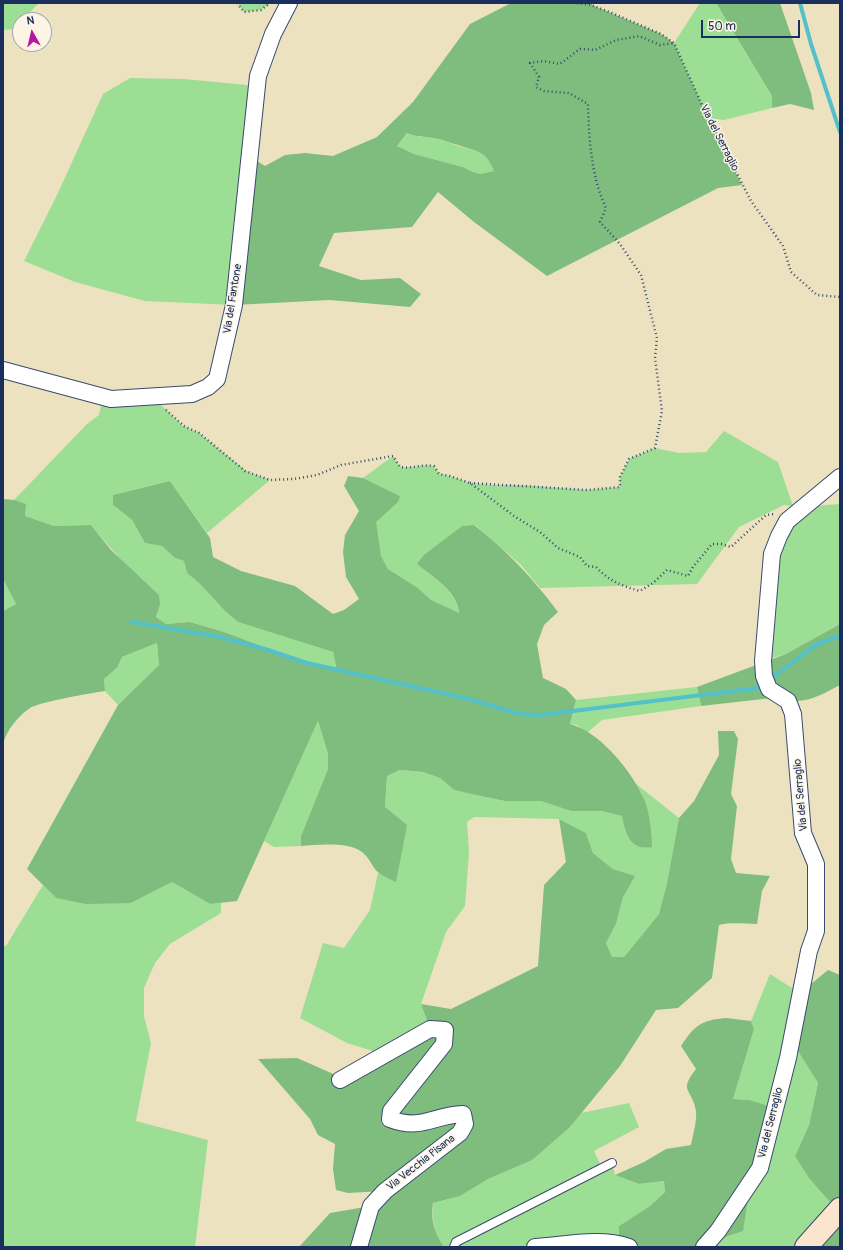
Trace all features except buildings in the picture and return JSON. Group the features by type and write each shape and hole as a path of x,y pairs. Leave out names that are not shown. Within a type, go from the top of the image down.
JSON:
{"main road":[{"path":"806,1247 840,1209"}],"street":[{"name":"Via del Fantone","path":"3,370 111,399 192,394 208,387 217,379 234,305 258,76 273,34 288,3"},
{"name":"Via del Serraglio","path":"704,1247 718,1231 760,1168 788,1058 809,951 816,931 816,864 803,833 793,714 788,701 766,682 762,661 772,554 779,536 787,521 840,477"},
{"name":"Via Vecchia Pisana","path":"340,1080 430,1029 445,1030 444,1044 391,1111 390,1119 400,1123 421,1124 449,1114 463,1114 465,1124 460,1133 385,1191 371,1206 359,1247"},
{"path":"534,1247 594,1242 619,1243 629,1247"}],"lane":[{"path":"454,1247 456,1242 612,1163"}],"path":[{"path":"237,3 244,12 261,10 270,3"},
{"path":"577,3 591,5 612,13 661,34 674,42"},
{"path":"155,397 184,426 199,433 245,471 270,480 294,479 309,476 342,465 393,456 400,467 411,469 422,464 434,466 439,474 470,483 588,490 620,487 620,477 629,459 655,448 662,411 655,358 657,338 641,275 620,244 600,222 606,208 598,192 589,130 588,104 569,93 544,91 536,87 539,76 530,63 544,62 560,64 580,49 595,50 616,40 638,36 660,45 674,42"},
{"name":"Via del Serraglio","path":"674,42 706,114 751,201 783,246 791,272 816,295 840,297"},
{"path":"470,483 514,516 540,532 558,548 580,557 587,566 596,567 606,578 624,587 640,591 653,583 668,570 688,576 693,567 712,544 721,544 731,547 766,514 786,514 787,521"}],"green space":[{"path":"3,3 39,3 30,12 12,12 12,29 3,30"},
{"path":"237,3 270,3 261,10 244,12"},
{"path":"511,3 592,3 592,5 661,34 674,43 703,107 742,185 718,188 547,276 474,222 438,192 412,227 334,233 319,266 361,280 400,278 421,294 410,307 330,300 234,305 249,156 265,166 285,155 305,153 333,156 377,137 413,102 470,24","holes":["407,133 440,139 476,151 488,159 494,171 480,174 463,167 414,154 397,146"]},
{"path":"700,3 716,3 772,96 772,108 724,120 708,118 674,43"},
{"path":"716,3 780,3 811,93 814,110 790,104 772,108 772,96"},
{"path":"130,78 184,79 257,86 234,305 145,301 75,282 24,261 57,195 103,94"},
{"path":"407,133 440,139 476,151 488,159 495,171 480,174 463,167 414,154 397,146"},
{"path":"103,396 160,404 183,426 199,433 248,472 270,480 207,533 170,481 113,495 113,505 132,520 145,543 162,546 175,558 184,561 187,573 238,622 333,652 337,670 307,663 224,632 190,622 166,624 156,617 160,605 91,525 54,526 25,516 14,500 87,424 99,415"},
{"path":"724,431 778,462 793,506 784,505 739,527 697,584 540,588 521,565 475,525 462,526 417,564 449,592 458,606 459,614 431,600 418,588 388,569 381,556 375,522 400,496 363,478 393,456 400,467 434,466 439,474 470,483 588,490 620,487 620,477 629,459 655,448 679,453 706,452"},
{"path":"348,476 363,478 400,496 398,502 376,522 381,556 388,569 418,588 431,600 459,613 458,605 449,591 437,579 417,564 424,555 462,526 474,525 509,555 539,587 558,612 544,625 537,644 543,678 566,689 576,700 570,724 581,728 602,742 621,762 636,783 644,799 648,812 652,847 645,848 638,846 630,839 625,829 622,816 602,811 571,811 541,801 505,801 471,794 454,790 440,778 423,772 400,770 387,776 385,807 407,825 396,882 379,873 365,854 349,846 332,844 301,846 301,836 328,769 328,754 318,721 237,901 210,904 172,882 131,903 86,904 56,898 27,869 118,705 159,665 157,643 122,657 117,668 104,679 105,691 54,701 30,708 13,724 3,744 3,611 16,604 3,579 3,499 14,500 26,504 25,516 54,526 91,525 111,550 159,595 160,605 156,617 166,624 190,622 224,632 307,663 337,670 333,652 238,622 187,573 184,561 175,558 162,546 145,543 132,520 113,505 113,495 170,481 210,538 213,557 241,571 295,586 333,614 344,610 359,599 346,577 343,552 345,535 359,511 344,486"},
{"path":"840,504 840,624 786,654 763,661 772,554 802,507"},
{"path":"3,579 16,604 3,611"},
{"path":"840,624 840,685 819,696 804,700 788,700 781,697 701,706 697,687 786,654"},
{"path":"157,643 159,665 118,705 105,691 104,679 117,668 122,657"},
{"path":"697,687 701,706 602,720 587,733 577,725 570,724 576,700"},
{"path":"318,721 328,754 328,769 301,836 301,846 274,847 264,841"},
{"path":"718,731 734,731 738,739 731,794 737,806 731,859 736,873 770,876 762,891 757,924 733,923 719,925 712,978 678,1008 656,1010 620,1066 570,1127 532,1160 490,1178 460,1196 433,1203 432,1215 434,1226 444,1247 299,1247 330,1213 371,1206 384,1191 348,1193 336,1190 333,1169 335,1144 318,1135 310,1119 258,1059 297,1058 338,1076 430,1029 421,1004 451,1009 538,966 544,885 566,862 559,819 586,833 593,853 613,869 635,876 623,897 616,924 606,943 612,957 624,957 659,914 667,883 679,818 694,801 719,755"},
{"path":"400,770 423,772 440,778 454,790 471,794 505,801 542,801 571,811 602,811 622,816 624,828 628,837 635,843 646,848 642,794 635,783 679,818 667,883 659,914 624,957 612,957 606,943 616,924 623,897 634,876 613,869 593,853 586,833 559,819 474,817 467,822 469,852 465,906 446,932 421,1004 430,1029 385,1055 347,1043 300,1018 323,943 344,948 370,910 378,873 396,881 385,808 387,776"},
{"path":"172,882 210,904 221,903 221,913 170,944 155,963 144,988 144,1016 151,1043 136,1121 208,1140 195,1247 3,1247 3,945 6,946 43,885 56,898 131,903"},
{"path":"828,970 840,975 840,1247 806,1247 838,1211 809,1178 795,1156 809,1125 818,1083 791,1040 800,993"},
{"path":"770,974 800,993 791,1040 818,1083 809,1125 795,1156 838,1211 806,1247 709,1247 749,1100 733,1099 754,1029 751,1021"},
{"path":"726,1018 751,1021 754,1029 733,1099 749,1100 775,1108 750,1186 743,1231 719,1239 709,1247 535,1247 619,1243 619,1226 650,1206 665,1192 664,1181 639,1184 615,1175 644,1162 666,1149 691,1145 696,1111 687,1086 696,1069 681,1046 690,1033 699,1025 710,1020"},
{"path":"629,1103 639,1127 594,1151 602,1168 612,1163 615,1175 639,1184 664,1181 665,1192 650,1206 619,1226 619,1243 535,1247 444,1247 434,1226 433,1203 460,1196 490,1178 570,1127 581,1113"}],"waterway":[{"path":"800,3 811,44 840,132"},
{"path":"132,622 220,637 265,649 307,663 469,699 519,714 541,715 758,688 764,684"},
{"path":"769,680 817,644 840,636"}]}
